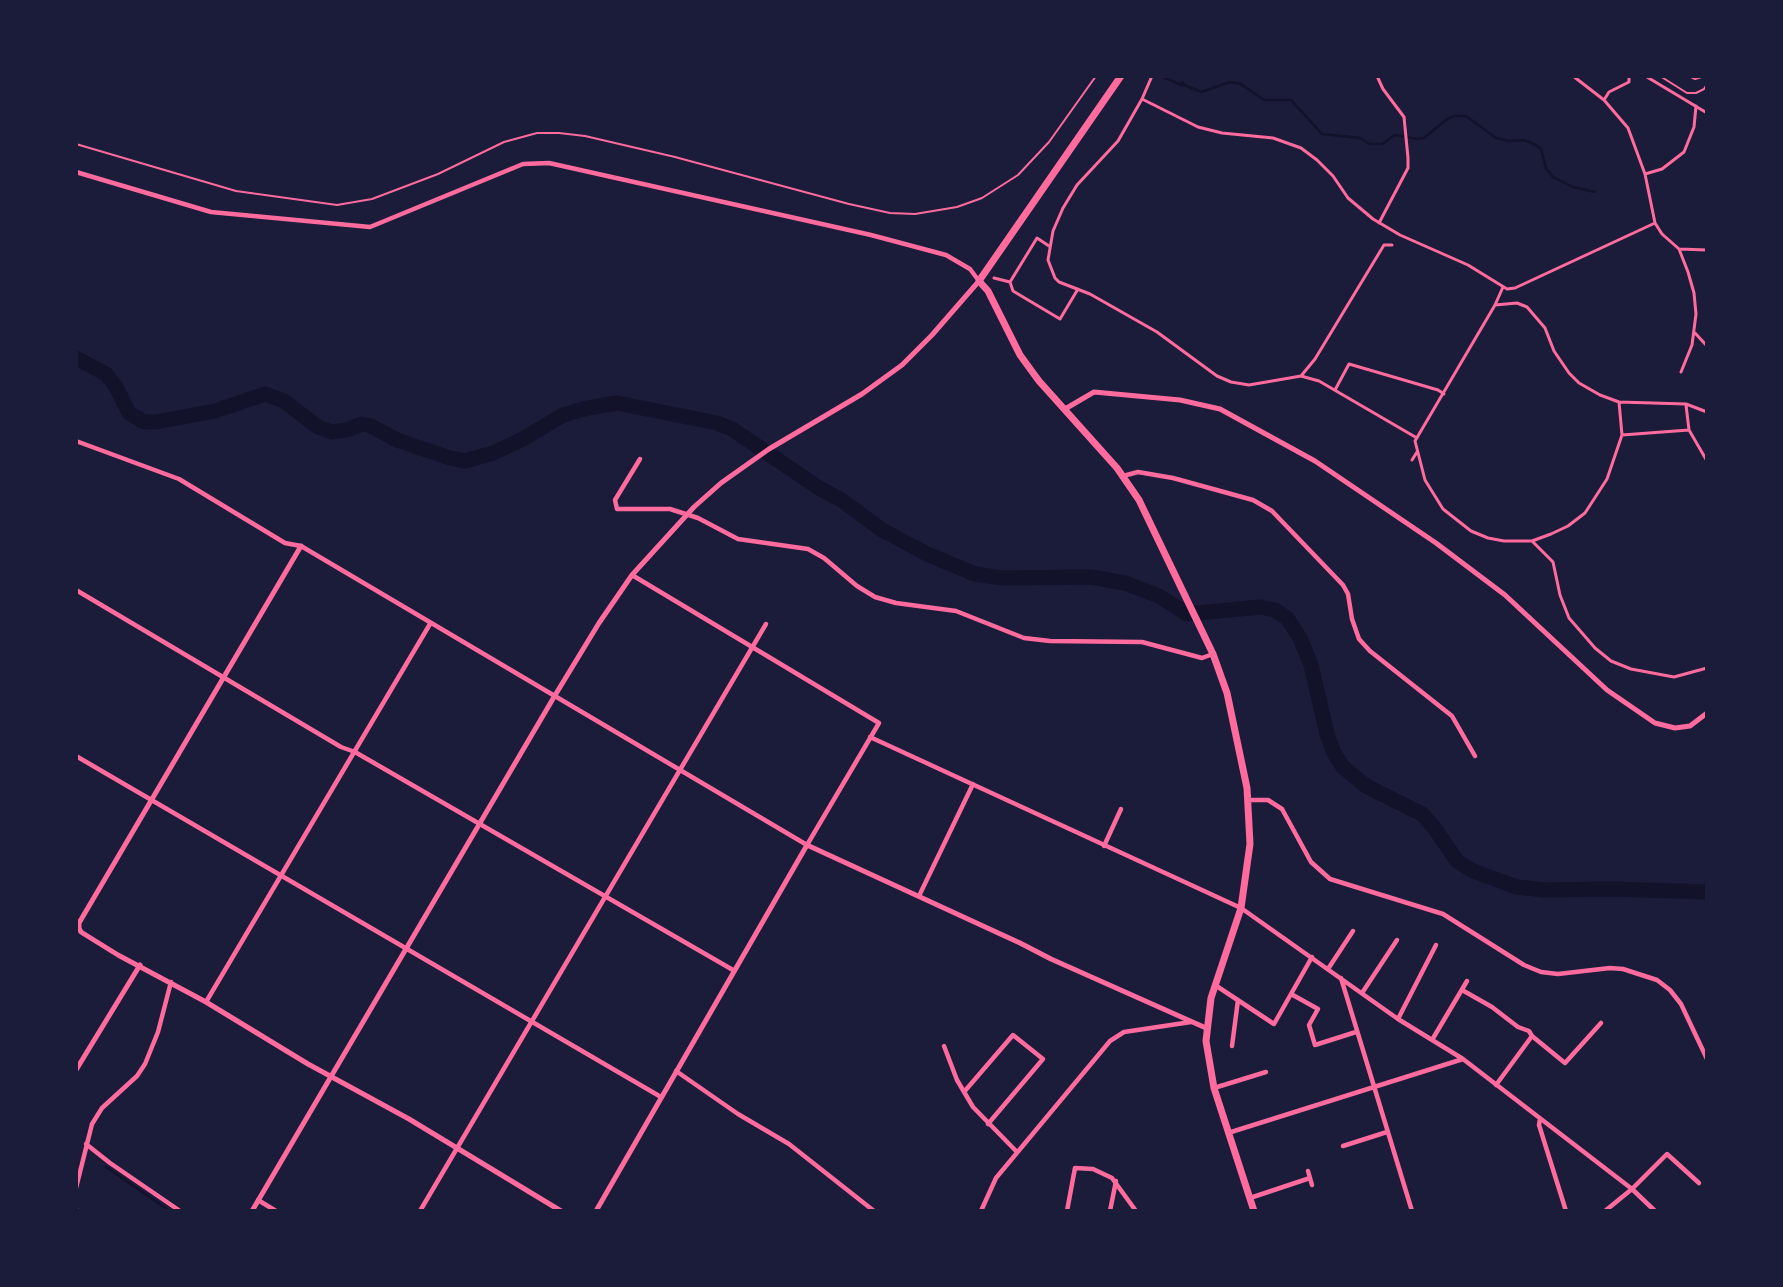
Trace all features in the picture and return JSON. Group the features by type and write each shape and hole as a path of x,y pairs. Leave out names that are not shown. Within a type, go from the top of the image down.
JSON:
{"main road":[{"path":"1121,76 979,281 988,291 1020,355 1039,381 1123,476 1139,500 1213,654 1227,694 1249,800 1250,844 1241,908 1215,985 1206,1028 1207,1056 1214,1088 1254,1211"}],"street":[{"path":"1377,76 1383,89 1400,109 1404,117 1408,168 1378,223"},
{"path":"1574,76 1604,100 1628,128 1645,174 1655,223 1662,234 1679,249 1694,293 1695,333 1681,372"},
{"path":"1604,100 1609,92 1629,82 1629,76"},
{"path":"1648,77 1707,113"},
{"path":"1151,78 1125,130 1108,154 1068,196 1049,246 1048,260 1051,273 1059,282 1078,289 1157,332 1206,370 1231,382 1260,384 1301,376 1319,381 1417,438"},
{"path":"1142,99 1198,127 1222,133 1273,138 1301,148 1325,168 1358,208 1378,223 1400,235 1468,265 1507,289 1515,288 1655,223"},
{"path":"1645,174 1662,169 1684,152 1694,127 1696,106"},
{"path":"76,172 211,212 370,227 523,164 549,163 870,235 946,255 970,269 979,281 914,354 880,381 740,468 694,507 632,575 599,623 554,697 252,1211"},
{"path":"1049,246 1037,238 1010,282 1013,291 1060,319 1078,289"},
{"path":"1301,376 1315,358 1384,245 1392,245"},
{"path":"1679,249 1707,250"},
{"path":"994,278 1010,282"},
{"path":"1502,287 1496,305 1415,441 1425,480 1443,508 1454,520 1488,538 1532,541 1568,526 1585,513 1607,479 1622,435 1619,402"},
{"path":"1496,305 1517,303 1528,307 1545,328 1554,351 1574,378 1600,395 1619,402 1686,404 1707,412"},
{"path":"1695,333 1707,346"},
{"path":"1335,390 1349,364 1438,390 1444,394"},
{"path":"1064,408 1094,392 1180,400 1220,409 1315,461 1436,543 1505,595 1607,690 1655,723 1675,728 1690,726 1707,713"},
{"path":"1686,404 1689,430 1707,462"},
{"path":"1622,435 1689,430"},
{"path":"76,441 179,479 286,543 301,546 806,845 920,896 1051,959 1206,1028"},
{"path":"1412,460 1418,451"},
{"path":"640,459 615,500 617,508 670,509 698,518 738,539 808,549 824,558 857,586 875,597 896,603 956,611 1024,638 1050,641 1142,642 1202,658 1213,654"},
{"path":"1123,476 1138,472 1173,478 1253,500 1272,511 1343,585 1348,594 1352,619 1359,639 1370,651 1452,716 1475,756"},
{"path":"1532,541 1553,562 1560,595 1569,618 1585,639 1611,661 1632,669 1674,677 1707,668"},
{"path":"301,546 79,923 79,928 82,932 118,955 171,982 457,1147 561,1211"},
{"path":"596,1211 733,970 878,723 753,646 632,575"},
{"path":"76,590 342,747 356,752 733,970"},
{"path":"206,1002 356,752 430,624"},
{"path":"420,1211 766,624"},
{"path":"870,737 1241,908 1398,1019 1463,1059 1632,1190 1655,1211"},
{"path":"76,756 282,874 406,949 661,1097"},
{"path":"920,896 973,784"},
{"path":"1249,800 1268,800 1282,809 1291,821 1311,862 1330,879 1443,914 1524,965 1541,972 1558,974 1610,968 1624,969 1657,980 1670,990 1681,1004 1707,1058"},
{"path":"1104,846 1121,809"},
{"path":"1328,969 1353,931"},
{"path":"1362,993 1397,940"},
{"path":"1398,1019 1436,945"},
{"path":"1215,985 1274,1024 1312,957"},
{"path":"76,1070 140,965"},
{"path":"1341,978 1412,1211"},
{"path":"1432,1040 1467,981"},
{"path":"76,1188 92,1124 102,1108 137,1076 148,1057 158,1032 171,982"},
{"path":"1462,990 1492,1007 1518,1026 1530,1030 1532,1036 1565,1063 1601,1023"},
{"path":"1291,994 1318,1010 1309,1025 1315,1045 1356,1032"},
{"path":"1232,1046 1238,1000"},
{"path":"983,1210 996,1178 1117,1035 1124,1032 1191,1022"},
{"path":"964,1092 1013,1035 1043,1059 988,1124"},
{"path":"1496,1084 1532,1036"},
{"path":"944,1046 953,1071 974,1107 988,1124 1017,1152"},
{"path":"1228,1133 1463,1059"},
{"path":"676,1071 738,1114 789,1144 874,1211"},
{"path":"1214,1088 1266,1072"},
{"path":"1540,1119 1539,1125 1566,1211"},
{"path":"1344,1146 1387,1132"},
{"path":"86,1144 110,1163 180,1211"},
{"path":"1605,1211 1632,1190 1667,1154 1699,1183"},
{"path":"1067,1211 1075,1168 1093,1169 1116,1181 1136,1211"},
{"path":"1308,1172 1312,1185"},
{"path":"1250,1198 1310,1178"},
{"path":"1110,1211 1116,1181"},
{"path":"258,1200 276,1211"}],"lane":[{"path":"76,144 236,191 337,205 372,199 429,178 504,142 537,133 559,133 585,136 675,157 849,204 890,213 915,214 957,207 982,198 1018,175 1049,142 1096,76"},
{"path":"1660,76 1687,92 1696,93 1704,89 1707,84"},
{"path":"1689,76 1695,79 1706,76"}],"waterway":[{"path":"1160,76 1182,85"},
{"path":"1182,82 1184,85 1201,92 1230,82 1241,84 1264,100 1291,100 1322,134 1360,138 1370,144 1382,144 1395,135 1417,139 1424,138 1446,120 1454,116 1466,116 1496,138 1508,141 1524,140 1536,145 1541,149 1546,168 1553,177 1573,187 1595,192"},
{"path":"76,358 106,374 116,387 129,413 144,422 156,422 215,411 265,394 284,401 318,427 332,432 347,430 362,424 371,426 397,440 450,458 465,461 493,453 523,439 563,415 617,403 717,423 732,429 819,488 840,499 882,530 927,554 975,574 1002,578 1091,577 1125,583 1159,596 1187,614 1260,607 1275,610 1287,618 1300,638 1311,665 1327,734 1334,753 1343,767 1366,786 1422,814 1433,826 1457,861 1473,871 1517,887 1545,890 1610,889 1707,892"},
{"path":"106,1167 170,1211"}]}
